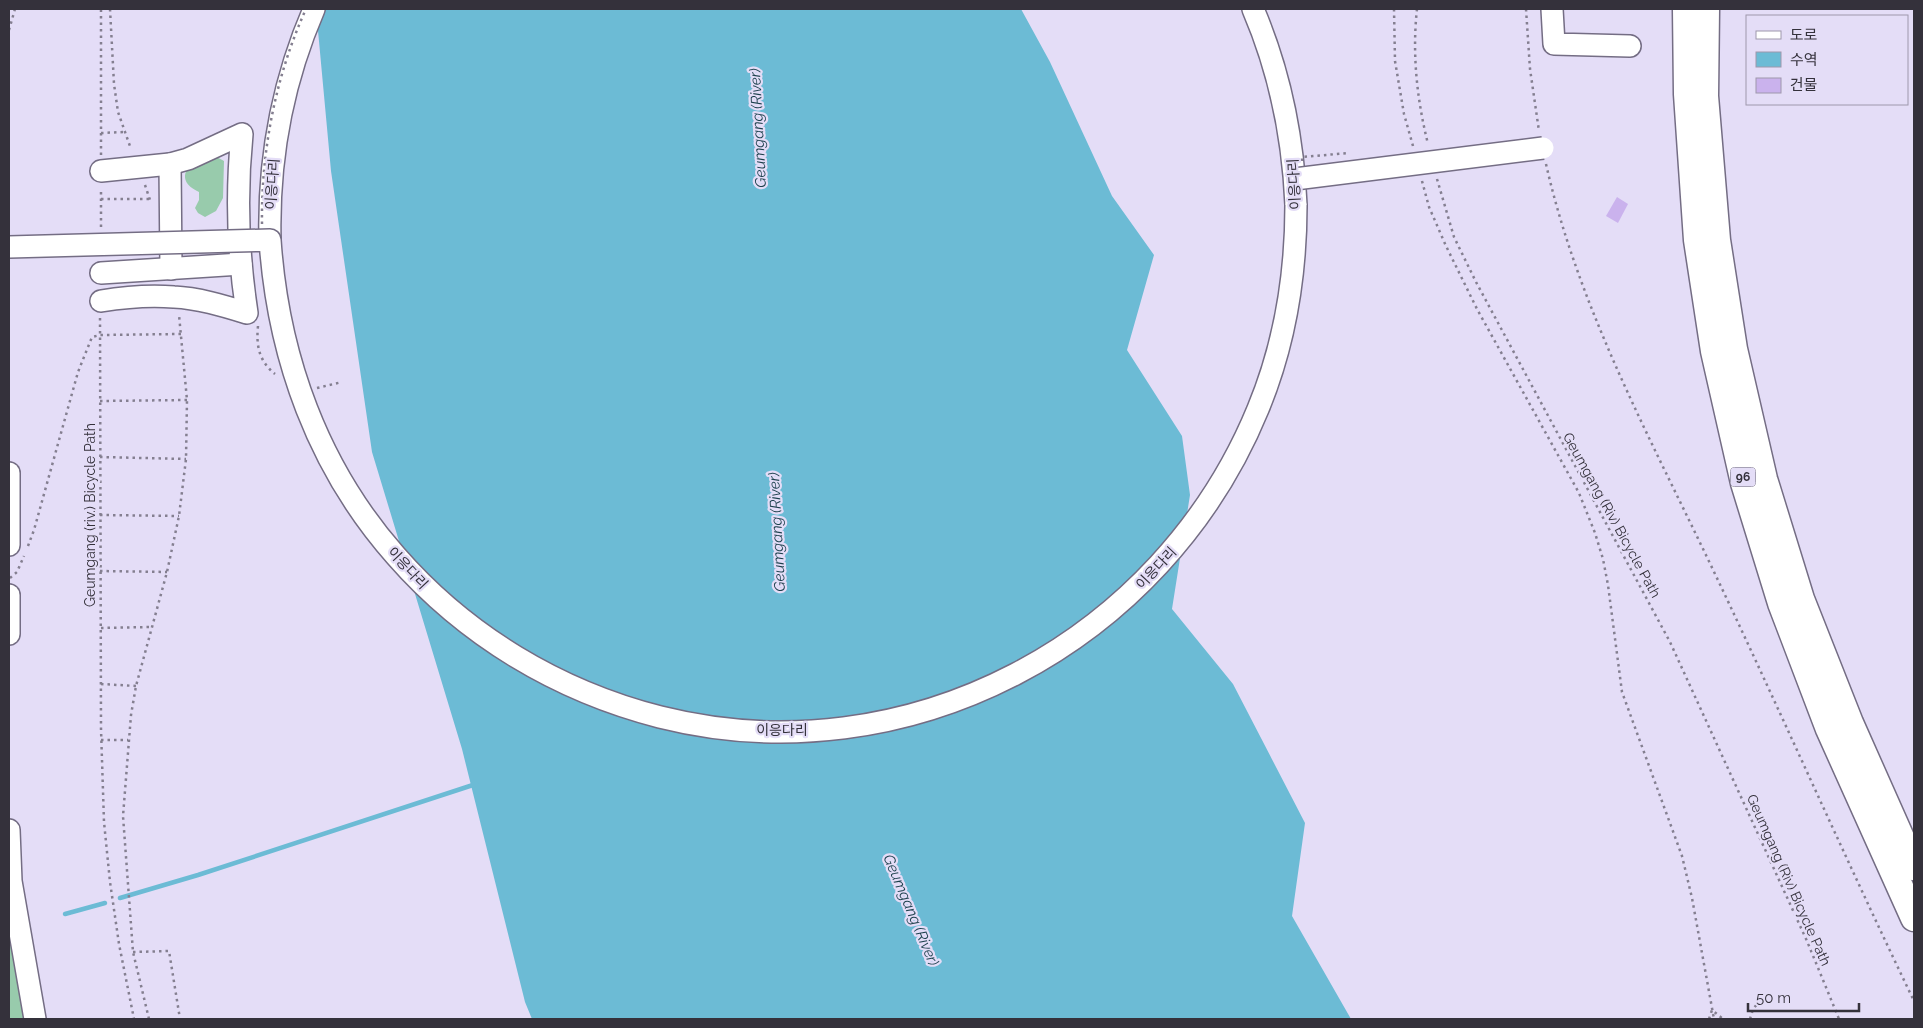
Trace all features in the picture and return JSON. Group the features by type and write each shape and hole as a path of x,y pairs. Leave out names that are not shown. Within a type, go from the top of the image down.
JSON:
{"main road":[{"name":"96","path":"1686,9 1687,94 1698,240 1714,351 1744,483 1781,603 1829,729 1914,918"},
{"name":"96","path":"1706,9 1705,96 1717,240 1734,349 1764,479 1801,599 1850,722 1914,867"}],"street":[{"name":"이응다리","path":"314,9 294,62 279,121 266,235 285,343 300,392 319,440 344,485 373,528 406,568 443,604 483,636 527,664 573,687 621,706 670,719 721,728 773,731 824,730 876,722 926,710 975,694 1022,672 1066,645 1108,614 1146,579 1196,520 1225,477 1249,431 1268,383 1283,333 1292,282 1296,231 1298,172 1273,61 1253,9"},
{"path":"1552,9 1554,44 1630,46"},
{"path":"101,171 170,164 188,159 242,134 239,166 240,264 247,313 176,296 132,296 101,300"},
{"path":"1298,172 1543,148"},
{"path":"170,164 171,269"},
{"path":"9,246 266,235"},
{"path":"101,273 240,264"},
{"path":"130,271 132,296"},
{"path":"9,473 20,549"},
{"path":"9,595 9,634"},
{"path":"9,830 11,881 35,1019"}],"path":[{"path":"9,30 15,9"},
{"path":"101,230 102,9"},
{"name":"이응다리","path":"266,235 263,178 273,110 287,61 306,9"},
{"path":"1394,9 1395,61 1404,114 1413,149"},
{"path":"1417,9 1415,28 1416,73 1424,128 1429,148"},
{"path":"1526,9 1530,69 1553,195 1569,250 1614,366 1757,662 1914,1001"},
{"path":"101,133 124,132"},
{"name":"이응다리","path":"1298,172 1302,157"},
{"name":"Geumgang (Riv) Bicycle Path","path":"1436,177 1454,237 1544,411 1670,642 1808,941 1839,1019"},
{"path":"1421,180 1429,207 1446,246 1477,309 1579,493 1595,534 1603,559 1608,585 1622,692 1682,856 1692,898 1714,1019"},
{"path":"101,198 150,199"},
{"name":"Geumgang (riv.) Bicycle Path","path":"101,300 100,571 101,740 104,822 119,944 134,1019"},
{"path":"9,580 17,572 20,549 34,530 80,365 92,338 100,335 182,334 187,400 186,458 179,516 168,572 136,686 128,740 123,816 133,952 149,1019"},
{"path":"100,401 187,400"},
{"path":"100,457 186,458"},
{"path":"100,515 179,516"},
{"path":"100,571 168,572"},
{"path":"101,628 152,628"},
{"path":"101,684 136,686"},
{"path":"101,740 128,740"},
{"path":"133,952 169,950 180,1019"},
{"path":"1750,1019 1753,1009 1758,1003"},
{"path":"1709,1019 1712,1010"},
{"path":"1712,1010 1723,1019"}],"green space":[{"path":"215,156 224,161 223,198 216,211 205,217 198,213 195,208 199,200 199,192 188,184 185,173 190,165 201,166"},
{"path":"9,894 33,1019 9,1019"}],"water":[{"name":"Geumgang (River)","path":"316,9 1021,9 1050,62 1112,196 1154,255 1127,350 1182,436 1190,495 1172,609 1233,684 1305,823 1292,916 1351,1019 532,1019 525,1002 462,749 372,452 331,171"}],"building":[{"path":"1617,197 1628,204 1618,223 1606,216"}],"waterway":[{"path":"120,898 198,875 476,784"},
{"path":"65,914 105,903"}]}
